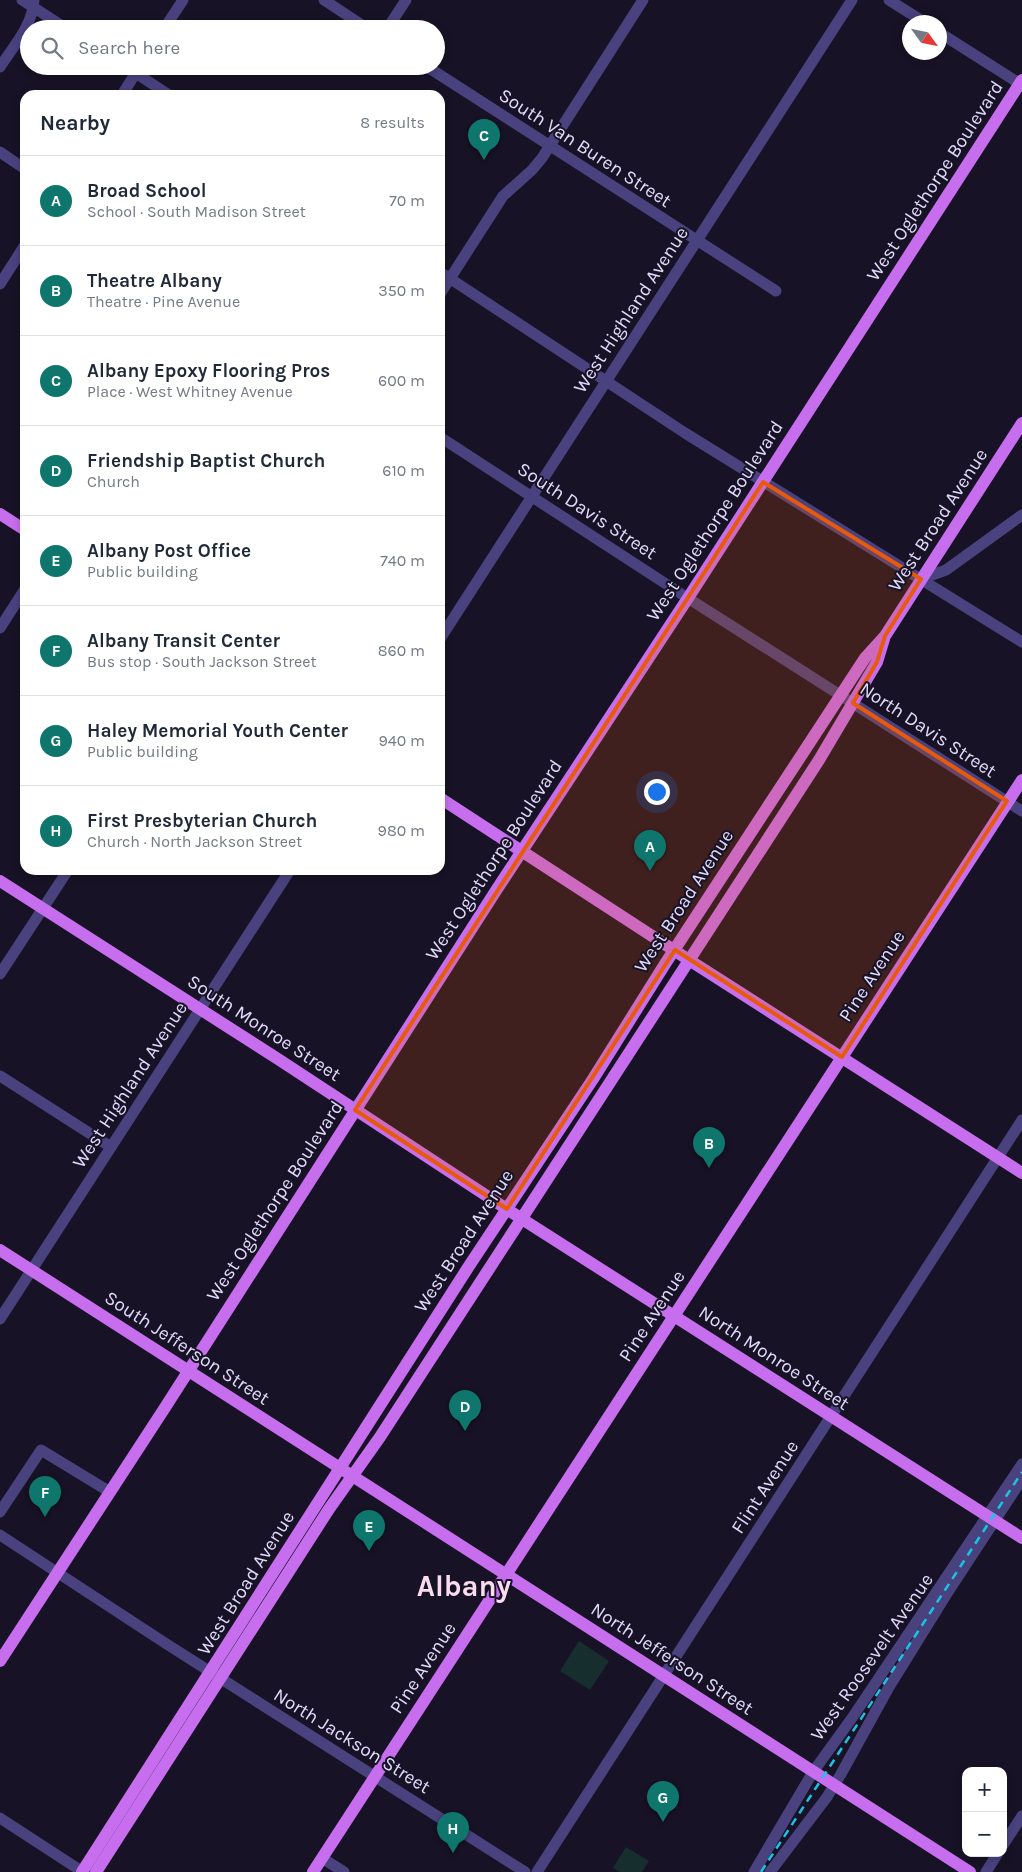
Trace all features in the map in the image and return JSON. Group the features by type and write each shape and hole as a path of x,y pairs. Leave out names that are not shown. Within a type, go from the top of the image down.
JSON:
{"main road":[{"name":"West Oglethorpe Boulevard","path":"0,1661 1021,83"},
{"name":"West Broad Avenue","path":"96,1872 341,1469 507,1209 865,658 885,636 1022,423"},
{"path":"0,514 20,527"},
{"name":"West Broad Avenue","path":"82,1872 329,1509 353,1477 522,1219 819,760 877,662 885,636"},
{"name":"Pine Avenue","path":"313,1872 1022,780"},
{"path":"445,801 522,853 1022,1173"},
{"name":"South Monroe Street","path":"0,881 507,1209"},
{"name":"North Monroe Street","path":"507,1209 1022,1538"},
{"name":"South Jefferson Street","path":"0,1250 353,1477"},
{"name":"North Jefferson Street","path":"353,1477 970,1872"}],"street":[{"path":"22,0 34,4 55,20"},
{"path":"170,20 183,0"},
{"path":"324,0 354,20"},
{"path":"393,20 406,0"},
{"path":"445,286 503,196 532,170 549,146 643,0"},
{"name":"West Highland Avenue","path":"445,631 852,0"},
{"path":"889,0 913,15"},
{"path":"29,20 34,4"},
{"path":"947,36 1021,83"},
{"path":"0,67 20,37"},
{"path":"125,90 135,75"},
{"path":"144,75 163,90"},
{"name":"South Van Buren Street","path":"440,75 776,291"},
{"path":"0,152 20,165"},
{"path":"0,284 20,253"},
{"path":"445,275 685,433 1022,642"},
{"name":"South Davis Street","path":"445,440 841,695"},
{"path":"921,580 946,570 1022,515"},
{"path":"940,551 953,559 961,560"},
{"path":"0,628 20,597"},
{"name":"North Davis Street","path":"841,695 1022,810"},
{"path":"0,974 65,875"},
{"name":"West Highland Avenue","path":"0,1319 287,875"},
{"path":"0,1076 111,1147"},
{"name":"Flint Avenue","path":"537,1872 1022,1120"},
{"path":"0,1512 41,1450 110,1492"},
{"name":"West Roosevelt Avenue","path":"770,1872 825,1800 889,1687 1022,1464"},
{"name":"West Roosevelt Avenue","path":"754,1872 813,1772 991,1518 1022,1479"},
{"name":"North Jackson Street","path":"0,1535 525,1872"},
{"path":"1007,1839 1022,1816"},
{"path":"0,1818 82,1872"},
{"path":"986,1872 995,1857"},
{"path":"322,1858 344,1872"}],"highlighted area":[{"path":"763,482 921,579 885,636 877,662 853,703 1007,801 842,1057 675,950 507,1209 355,1110"}],"green space":[{"path":"579,1641 609,1661 590,1690 560,1671"},
{"path":"626,1847 649,1861 642,1872 620,1872 613,1868"}],"railway":[{"path":"761,1872 1022,1472"}],"place":[{"name":"Albany Epoxy Flooring Pros","path":"484,160"},
{"name":"Broad School","path":"650,871"},
{"name":"Theatre Albany","path":"709,1168"},
{"name":"Friendship Baptist Church","path":"465,1431"},
{"name":"Albany Transit Center","path":"45,1517"},
{"name":"Albany Post Office","path":"369,1551"},
{"name":"Haley Memorial Youth Center","path":"663,1822"},
{"name":"First Presbyterian Church","path":"453,1853"}],"district":[{"name":"Albany","path":"464,1586"}]}
